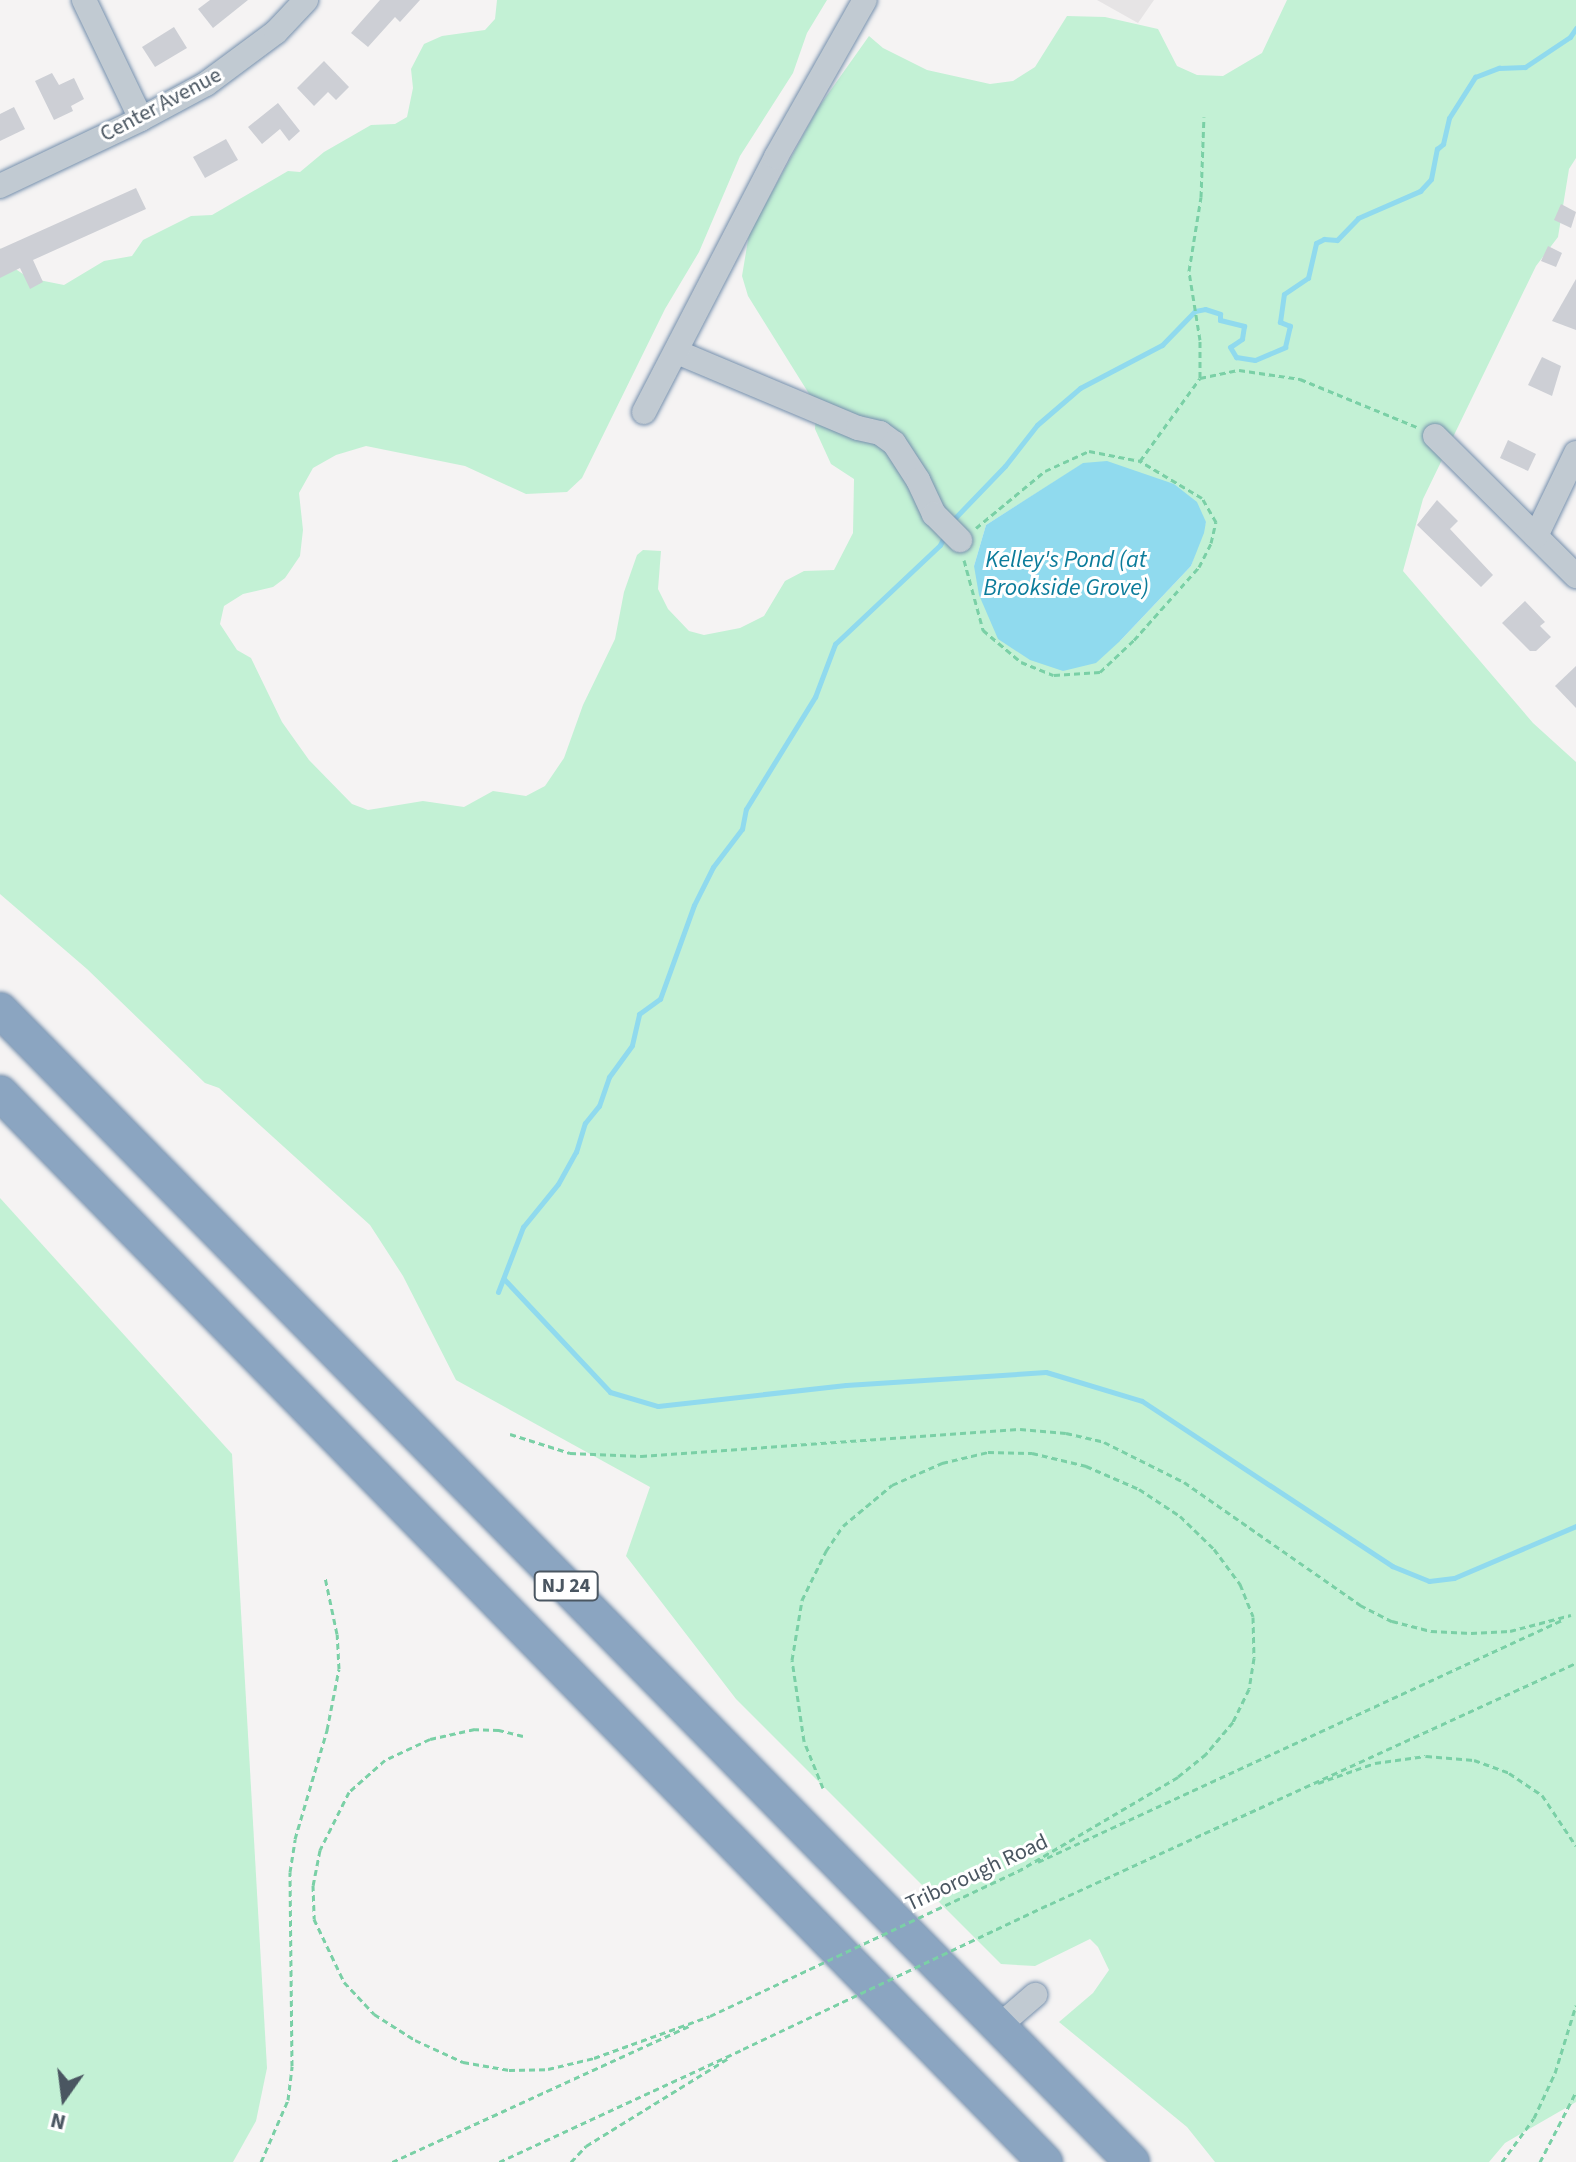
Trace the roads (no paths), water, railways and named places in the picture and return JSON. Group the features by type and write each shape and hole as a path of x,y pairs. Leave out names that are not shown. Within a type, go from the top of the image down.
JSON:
{"highway":[{"name":"NJ 24","path":"0,1010 1132,2162"},
{"name":"NJ 24","path":"0,1093 1045,2162"}],"street":[{"path":"84,0 141,119"},
{"name":"Center Avenue","path":"0,186 141,119 206,84 247,55 306,0"},
{"path":"644,412 776,157 865,0"},
{"path":"677,352 858,428 880,433 894,443 918,480 934,514 952,532"},
{"path":"1435,436 1576,576"},
{"path":"1536,536 1576,453"},
{"path":"999,2026 1035,1995"}],"water":[{"name":"Kelley's Pond (at Brookside Grove)","path":"1107,461 1174,484 1197,502 1206,522 1204,533 1191,566 1120,641 1096,663 1063,671 1030,660 998,639 979,595 974,566 986,525 1083,463"}],"waterway":[{"path":"952,521 1005,466 1037,425 1080,388 1162,345 1195,311 1205,309 1220,314 1220,320 1244,326 1242,339 1230,347 1236,357 1255,360 1285,347 1290,326 1280,322 1284,294 1308,278 1316,243 1324,239 1337,240 1358,218 1420,191 1431,179 1437,149 1443,144 1449,118 1475,77 1499,68 1525,67 1570,37 1576,28"},
{"path":"498,1292 523,1227 558,1184 576,1152 585,1123 599,1106 609,1077 632,1045 639,1014 660,999 694,905 713,867 742,829 746,809 815,697 835,644 940,545 944,537"},
{"path":"504,1279 610,1392 658,1406 846,1385 1046,1372 1142,1401 1392,1566 1429,1581 1454,1578 1576,1526"}]}
